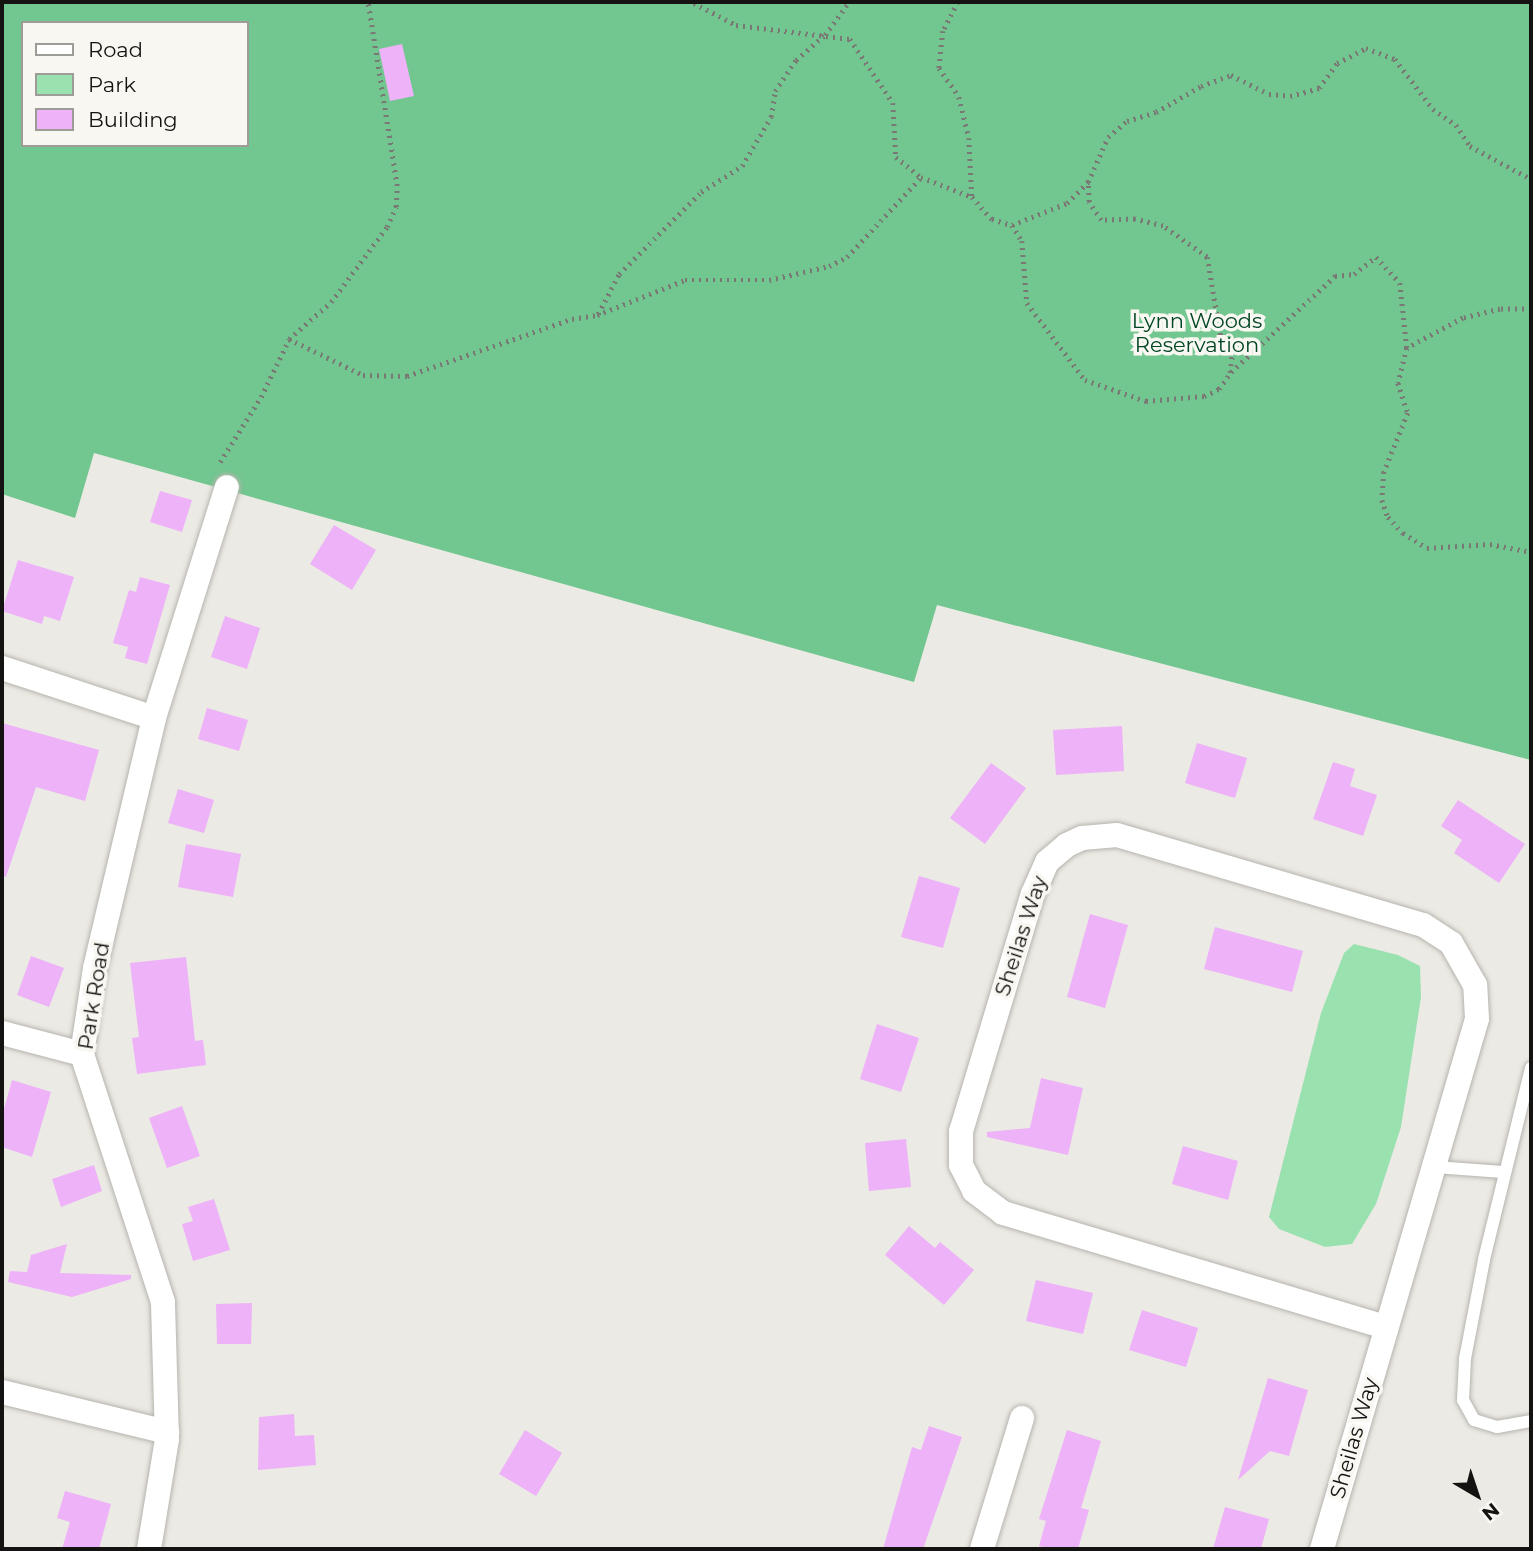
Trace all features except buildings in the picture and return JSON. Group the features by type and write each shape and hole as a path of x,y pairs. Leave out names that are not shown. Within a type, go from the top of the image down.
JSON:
{"street":[{"name":"Park Road","path":"149,1549 167,1432 163,1302 82,1054 95,968 154,718 228,487"},
{"path":"2,668 154,718"},
{"name":"Sheilas Way","path":"1322,1549 1477,1019 1477,1002 1462,957 1438,933 1300,886 1117,835 1082,838 1047,862 1033,893 961,1131 961,1165 974,1191 1003,1213 1386,1327"},
{"path":"2,1033 82,1054"},
{"path":"2,1392 167,1432"},
{"path":"982,1549 1022,1418"}],"lane":[{"path":"1531,1068 1503,1172 1465,1359 1463,1400 1474,1420 1497,1427 1531,1421"},
{"path":"1435,1167 1503,1172"}],"path":[{"path":"228,487 216,485 221,457 261,397 289,339 331,302 387,227 396,207 397,186 368,2"},
{"path":"597,315 619,274 701,192 742,166 771,117 775,90 796,60 825,35 849,2"},
{"path":"958,2 943,31 939,68 959,97 969,138 972,197"},
{"path":"694,3 736,25 850,39 863,54 874,80 893,103 896,157 921,177 972,197 992,219 1012,225 1067,203 1088,182 1108,137 1127,121 1156,112 1201,86 1231,75 1269,94 1290,96 1319,88 1337,63 1366,48 1395,60 1433,110 1456,125 1469,146 1531,179"},
{"path":"289,339 363,375 407,376 572,319 597,315 685,280 769,280 829,266 847,257 921,177"},
{"path":"1088,182 1089,202 1101,220 1135,219 1163,226 1207,257 1220,335 1233,355 1230,373"},
{"path":"1012,225 1021,240 1027,303 1085,380 1146,401 1204,396 1219,389 1230,373 1335,276 1354,274 1376,257 1400,283 1408,348 1398,383 1408,413 1384,472 1382,500 1388,517 1413,543 1427,548 1490,544 1531,552"},
{"path":"1408,348 1463,318 1500,309 1531,309"}],"green space":[{"name":"Lynn Woods Reservation","path":"2,2 1531,2 1531,760 937,605 914,682 94,453 75,518 2,494"},
{"path":"1354,944 1398,955 1420,966 1421,997 1401,1127 1376,1204 1352,1244 1325,1247 1279,1229 1269,1217 1321,1013 1344,953"}]}
